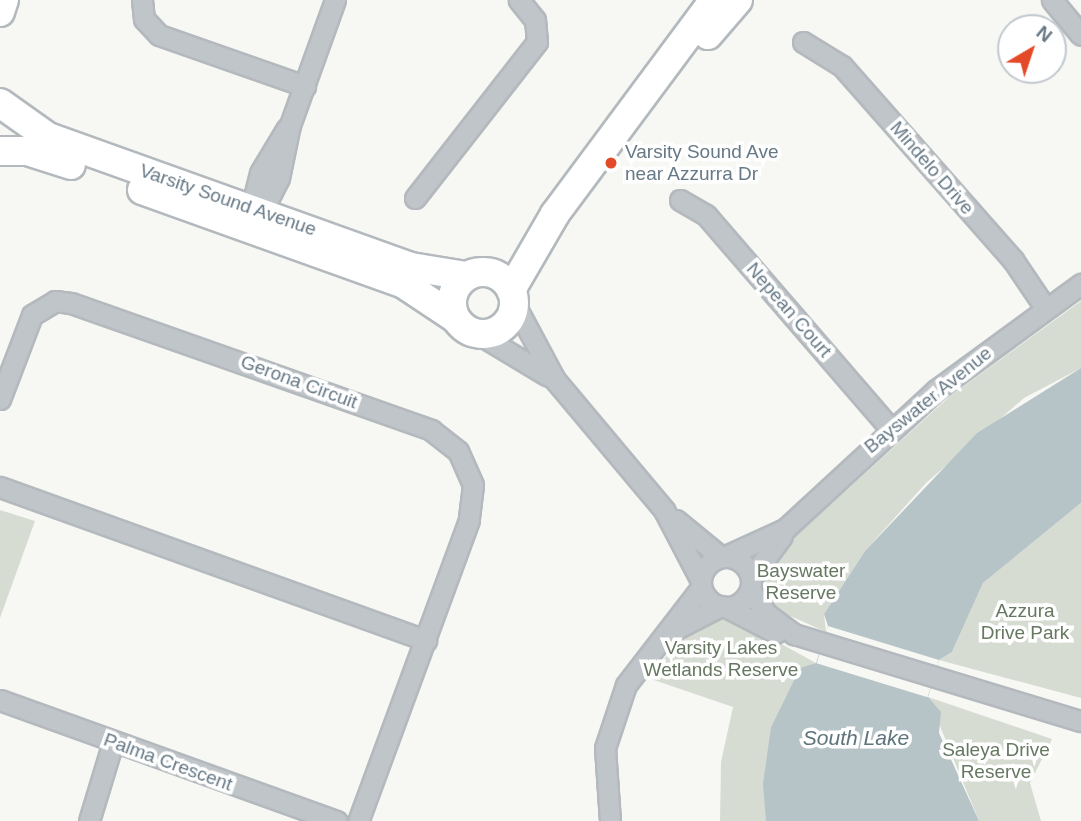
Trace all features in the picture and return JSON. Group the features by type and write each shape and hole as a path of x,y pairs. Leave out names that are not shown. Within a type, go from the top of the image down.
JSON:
{"street":[{"path":"0,12 4,0"},
{"path":"142,0 144,19 159,35 305,86"},
{"path":"254,216 305,86 335,0"},
{"path":"415,198 537,42 535,20 519,0"},
{"path":"616,138 714,0"},
{"path":"555,380 455,318 454,290 472,274 508,256 555,214 616,138 738,0"},
{"path":"1052,0 1081,35"},
{"name":"Mindelo Drive","path":"803,42 842,66 1013,260 1046,309"},
{"name":"Varsity Sound Avenue","path":"0,103 48,137 254,216 404,284 455,318"},
{"name":"Varsity Sound Avenue","path":"0,151 38,153 254,216 411,267 472,274"},
{"name":"Nepean Court","path":"680,200 706,215 891,429"},
{"path":"480,335 500,330 513,297 555,214"},
{"path":"472,274 498,275 513,297 555,380 664,510 724,556 740,560 766,614 794,634"},
{"name":"Bayswater Avenue","path":"750,584 785,529 891,429 1081,284"},
{"name":"Gerona Circuit","path":"0,399 32,315 54,302 431,430 463,460 473,502 426,640 358,821"},
{"path":"0,487 426,640"},
{"path":"664,510 701,583 724,607 777,634 794,634 1081,721"},
{"name":"Bayswater Avenue","path":"724,556 785,529"},
{"path":"610,821 604,767 609,731 635,668 701,583 707,565 724,556"},
{"path":"661,637 724,607 750,584"},
{"name":"Palma Crescent","path":"0,700 337,821"},
{"path":"89,821 113,742"}],"green space":[{"name":"Bayswater Reserve","path":"1081,301 1081,368 1024,398 926,483 865,551 824,614 826,632 777,610 762,575 781,550 949,397"},
{"name":"Azzura Drive Park","path":"1081,503 1081,698 939,660 952,652 983,583"},
{"path":"0,510 35,521 0,618"},
{"name":"Varsity Lakes Wetlands Reserve","path":"715,616 734,618 816,663 800,669 771,727 766,821 720,821 721,762 733,707 648,678 687,632"},
{"name":"Saleya Drive Reserve","path":"928,697 1052,739 1030,783 1041,821 979,821"}],"water":[{"name":"South Lake","path":"1081,368 1081,503 983,583 952,652 939,660 928,697 941,712 939,733 979,821 766,821 763,784 771,727 800,668 816,663 828,626 824,614 865,551 977,433"}],"pier":[{"path":"828,626 939,660 928,697 817,663"}],"place":[{"name":"Varsity Sound Ave near Azzurra Dr","path":"611,163"}]}
